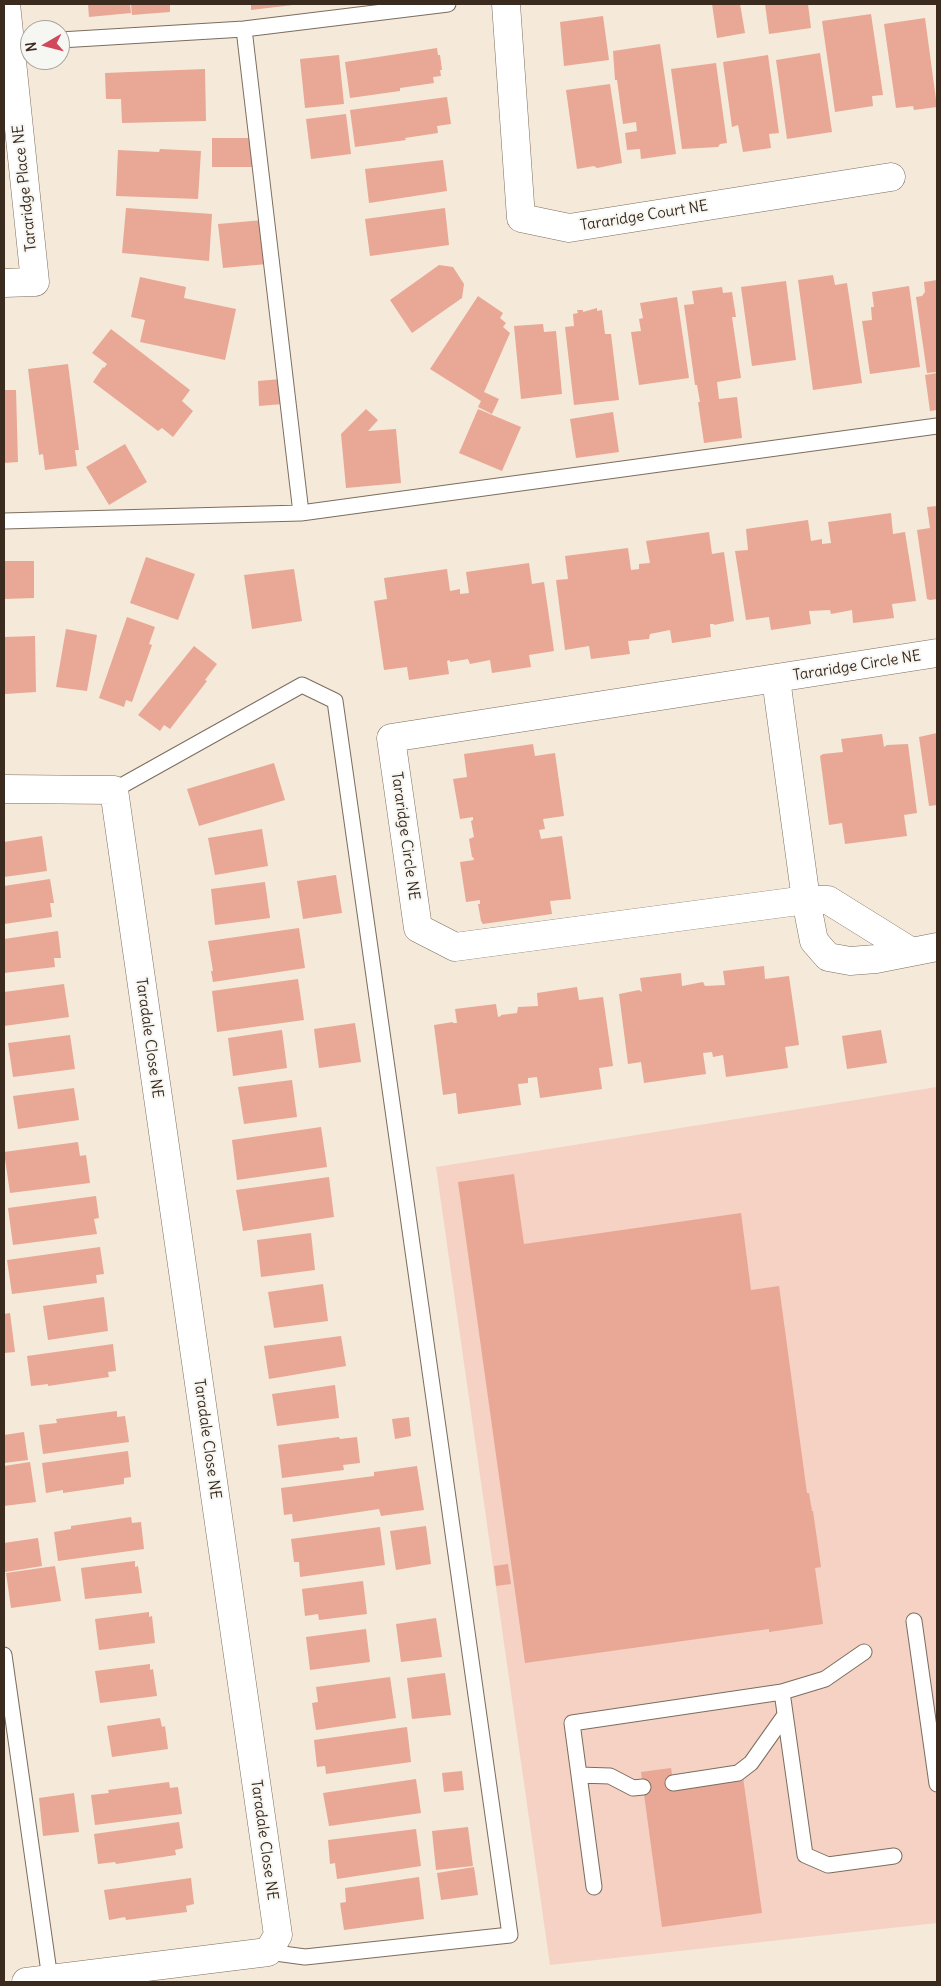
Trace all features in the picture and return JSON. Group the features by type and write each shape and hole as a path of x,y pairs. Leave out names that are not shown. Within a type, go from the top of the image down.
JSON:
{"street":[{"name":"Tararidge Place NE","path":"4,283 35,282 15,43 6,4"},
{"name":"Tararidge Court NE","path":"506,4 521,218 569,228 891,177"},
{"name":"Tararidge Circle NE","path":"910,951 828,900 806,900 455,947 418,928 392,738 937,653"},
{"name":"Tararidge Circle NE","path":"776,679 806,900 814,941 828,957 850,961 876,959 937,947"},
{"path":"4,789 114,790"},
{"name":"Taradale Close NE","path":"114,790 278,1935 268,1952"},
{"path":"38,1980 268,1952"}],"lane":[{"path":"70,39 244,29 448,4"},
{"path":"244,29 301,513"},
{"path":"4,521 301,513 937,426"},
{"path":"114,790 302,685 335,701 510,1935 305,1957 268,1952"},
{"path":"914,1621 937,1784"},
{"path":"594,1887 572,1722 782,1692 825,1679 864,1652"},
{"path":"4,1655 38,1980"},
{"path":"782,1692 805,1856 828,1865 894,1856"},
{"path":"673,1783 738,1773 751,1763 785,1715"},
{"path":"579,1775 610,1776 632,1788 643,1787"}],"shaded area":[{"path":"937,1087 937,1923 550,1965 436,1167"}],"building":[{"path":"88,4 130,4 131,13 89,17"},
{"path":"131,4 170,4 170,12 132,15"},
{"path":"251,4 293,4 293,5 251,10"},
{"path":"712,4 740,4 745,33 717,38"},
{"path":"765,4 808,4 811,28 769,34"},
{"path":"871,14 883,95 872,96 873,106 835,112 822,21"},
{"path":"603,16 609,60 564,66 560,22"},
{"path":"925,18 937,107 914,110 913,106 896,108 884,24"},
{"path":"660,44 676,154 641,159 640,149 627,150 625,133 637,131 636,122 623,124 617,80 615,80 613,51"},
{"path":"437,48 442,70 440,70 441,76 433,77 434,83 400,88 400,91 350,98 345,62"},
{"path":"820,53 832,132 787,139 776,60"},
{"path":"339,55 344,104 305,108 300,59"},
{"path":"768,55 779,133 769,134 771,148 743,152 738,125 732,127 723,62"},
{"path":"716,63 727,143 720,144 718,147 682,149 671,69"},
{"path":"205,69 206,121 122,123 121,99 106,99 105,73"},
{"path":"610,84 622,163 597,168 594,166 577,169 566,90"},
{"path":"447,97 451,124 437,126 438,133 405,138 406,140 355,147 350,110"},
{"path":"346,114 351,154 311,159 306,119"},
{"path":"212,138 253,138 253,167 212,167"},
{"path":"160,149 201,151 198,199 116,196 118,150 159,152"},
{"path":"443,160 447,191 369,203 365,169"},
{"path":"126,208 212,214 209,261 122,253"},
{"path":"445,208 449,245 370,256 365,219"},
{"path":"263,220 267,264 223,268 218,224"},
{"path":"439,265 453,267 464,284 462,298 412,333 390,300"},
{"path":"833,275 835,285 847,283 862,383 813,390 798,280"},
{"path":"140,277 186,287 184,298 236,309 225,360 140,342 145,320 131,317"},
{"path":"937,280 937,372 927,373 916,297 922,296 925,292 924,282"},
{"path":"786,281 796,360 752,366 741,287"},
{"path":"909,286 920,367 870,374 862,321 872,320 871,307 874,307 872,292"},
{"path":"722,287 723,293 732,292 736,317 732,317 741,378 717,382 719,399 737,397 742,438 704,443 698,402 700,402 697,385 695,385 684,305 694,304 692,291"},
{"path":"478,296 503,313 500,318 506,323 503,327 510,333 484,392 499,399 492,414 478,407 481,401 430,369"},
{"path":"677,297 689,378 639,385 631,332 641,331 639,319 643,318 640,303"},
{"path":"597,308 597,311 602,310 605,334 611,334 619,400 574,405 565,327 574,326 573,314 578,313 577,310 583,310 583,312"},
{"path":"543,324 544,332 556,331 562,394 521,399 514,326"},
{"path":"111,329 190,390 182,401 193,411 173,437 162,428 158,431 93,382 107,364 92,353"},
{"path":"68,364 79,450 75,450 77,466 45,470 43,454 39,455 28,369"},
{"path":"937,373 937,410 930,411 925,375"},
{"path":"281,379 283,404 259,406 258,381"},
{"path":"4,390 16,390 18,462 4,463"},
{"path":"366,409 378,420 368,431 396,429 401,483 346,488 341,434"},
{"path":"478,409 521,427 502,471 459,453"},
{"path":"613,412 619,452 576,458 570,419"},
{"path":"125,444 147,482 109,505 86,467"},
{"path":"937,506 937,599 930,600 927,599 917,530 930,528 927,507"},
{"path":"891,513 893,534 905,532 916,601 892,604 894,618 853,623 852,610 831,614 830,610 809,611 811,624 771,630 769,617 746,620 735,551 748,550 746,529 808,520 811,541 822,539 822,544 831,543 828,522"},
{"path":"709,532 712,554 724,552 734,621 710,624 711,637 672,643 670,630 650,634 649,639 628,641 630,654 591,659 589,646 565,650 556,580 568,579 565,556 628,548 631,570 639,569 639,564 650,563 646,541"},
{"path":"146,557 195,574 178,620 130,603"},
{"path":"4,561 34,561 34,598 4,599"},
{"path":"529,563 532,584 544,582 554,651 529,655 531,667 492,673 490,660 470,664 468,659 447,661 449,674 409,680 407,667 384,670 374,601 387,599 384,578 447,569 450,591 460,589 460,594 469,593 466,572"},
{"path":"294,569 302,621 252,629 244,575"},
{"path":"127,617 155,627 149,644 152,645 132,702 126,700 124,707 99,698"},
{"path":"66,629 97,635 87,691 56,687"},
{"path":"35,636 36,692 5,694 4,637"},
{"path":"194,646 217,664 205,680 207,681 170,729 164,725 160,731 138,715"},
{"path":"937,733 937,805 929,806 919,737"},
{"path":"882,734 884,747 887,745 908,744 917,813 904,815 907,836 845,844 842,823 829,825 820,756 843,752 841,739"},
{"path":"533,744 535,756 555,753 564,816 543,819 545,829 539,830 541,839 562,836 571,899 550,901 552,914 483,924 478,904 480,904 480,900 466,902 460,862 474,860 469,839 474,837 471,821 473,817 460,819 453,779 467,777 464,754"},
{"path":"274,763 285,800 199,826 187,789"},
{"path":"262,829 268,866 215,875 208,838"},
{"path":"42,836 47,871 4,877 4,842"},
{"path":"336,875 342,913 303,919 297,881"},
{"path":"50,879 54,903 50,903 52,917 4,924 4,886"},
{"path":"265,882 270,918 215,925 211,889"},
{"path":"299,928 305,968 213,982 208,941"},
{"path":"58,931 61,958 54,958 55,967 4,973 4,939"},
{"path":"764,966 765,979 789,976 799,1045 785,1047 788,1068 726,1077 723,1055 713,1057 712,1052 703,1053 706,1074 644,1083 641,1062 628,1064 619,994 639,990 642,992 640,978 681,973 682,986 703,982 705,986 725,985 723,971"},
{"path":"298,979 304,1020 217,1032 212,991"},
{"path":"64,984 69,1017 4,1026 4,992"},
{"path":"577,987 579,1000 603,997 613,1066 599,1068 602,1089 540,1098 537,1077 528,1078 528,1083 518,1084 521,1105 458,1114 456,1093 443,1095 434,1025 457,1023 455,1009 496,1004 498,1017 517,1013 518,1007 538,1006 537,993"},
{"path":"355,1023 361,1062 319,1068 314,1029"},
{"path":"282,1030 287,1068 233,1076 228,1038"},
{"path":"881,1030 887,1063 847,1069 842,1036"},
{"path":"70,1035 75,1069 13,1077 8,1043"},
{"path":"292,1080 297,1117 244,1124 238,1087"},
{"path":"74,1088 79,1120 18,1129 13,1096"},
{"path":"321,1127 327,1167 237,1180 232,1140"},
{"path":"78,1142 80,1156 86,1155 90,1183 10,1193 4,1152"},
{"path":"514,1174 524,1244 741,1213 751,1290 779,1286 807,1493 809,1493 813,1511 821,1567 815,1568 823,1624 769,1632 769,1629 525,1663 458,1182"},
{"path":"329,1177 334,1217 243,1231 236,1190"},
{"path":"96,1196 99,1218 94,1219 97,1234 13,1245 8,1208"},
{"path":"311,1233 315,1270 261,1277 257,1240"},
{"path":"100,1247 104,1274 96,1275 97,1283 12,1294 7,1260"},
{"path":"323,1284 328,1321 274,1328 268,1292"},
{"path":"104,1297 108,1331 48,1340 43,1306"},
{"path":"10,1313 15,1352 4,1353 4,1314"},
{"path":"341,1336 346,1366 269,1379 264,1346"},
{"path":"113,1344 116,1371 108,1372 109,1377 48,1386 48,1384 31,1386 27,1356"},
{"path":"335,1385 339,1418 277,1426 272,1394"},
{"path":"117,1411 117,1417 125,1416 129,1442 43,1454 39,1425 57,1423 56,1419"},
{"path":"409,1417 411,1436 395,1439 392,1419"},
{"path":"24,1432 28,1460 4,1463 4,1435"},
{"path":"339,1437 340,1439 357,1437 360,1463 343,1465 344,1470 282,1478 278,1445"},
{"path":"128,1451 131,1477 124,1478 124,1484 63,1493 63,1490 46,1493 42,1463"},
{"path":"30,1462 36,1502 4,1506 4,1466"},
{"path":"417,1466 424,1510 381,1516 379,1509 293,1522 292,1514 284,1515 281,1488 374,1476 374,1472"},
{"path":"131,1517 132,1523 141,1522 144,1549 58,1561 54,1532 71,1529 71,1526"},
{"path":"426,1526 431,1564 396,1570 390,1531"},
{"path":"380,1527 385,1565 300,1577 299,1562 294,1562 291,1539"},
{"path":"38,1538 42,1566 5,1572 4,1543"},
{"path":"135,1561 135,1567 138,1566 142,1593 85,1599 81,1568"},
{"path":"508,1564 511,1584 496,1586 494,1566"},
{"path":"55,1566 61,1601 11,1608 6,1573"},
{"path":"363,1581 367,1614 319,1620 318,1614 305,1616 302,1589"},
{"path":"149,1612 149,1617 152,1616 155,1643 99,1650 95,1619"},
{"path":"436,1618 442,1657 401,1662 396,1624"},
{"path":"366,1629 370,1662 310,1670 306,1637"},
{"path":"150,1664 150,1670 153,1669 157,1696 100,1703 95,1671"},
{"path":"445,1673 451,1715 412,1719 407,1678"},
{"path":"390,1677 396,1718 316,1730 312,1703 318,1702 316,1687"},
{"path":"160,1718 162,1727 165,1726 168,1749 112,1757 107,1726"},
{"path":"407,1727 411,1762 326,1774 325,1766 317,1767 314,1740"},
{"path":"671,1768 674,1786 743,1777 762,1913 662,1927 641,1772"},
{"path":"462,1771 464,1790 444,1792 442,1773"},
{"path":"416,1779 421,1813 329,1826 323,1793"},
{"path":"169,1782 170,1788 178,1787 182,1814 95,1825 91,1795 109,1793 108,1790"},
{"path":"74,1793 79,1832 43,1836 39,1798"},
{"path":"179,1822 183,1848 175,1850 176,1855 116,1864 115,1862 98,1864 94,1834"},
{"path":"468,1827 473,1866 436,1870 432,1831"},
{"path":"416,1829 421,1866 337,1879 335,1863 330,1864 328,1840"},
{"path":"474,1867 478,1895 441,1900 437,1873"},
{"path":"419,1877 424,1919 344,1930 340,1903 346,1902 345,1888"},
{"path":"191,1878 194,1904 186,1906 187,1912 126,1920 125,1917 109,1920 104,1890"}]}
